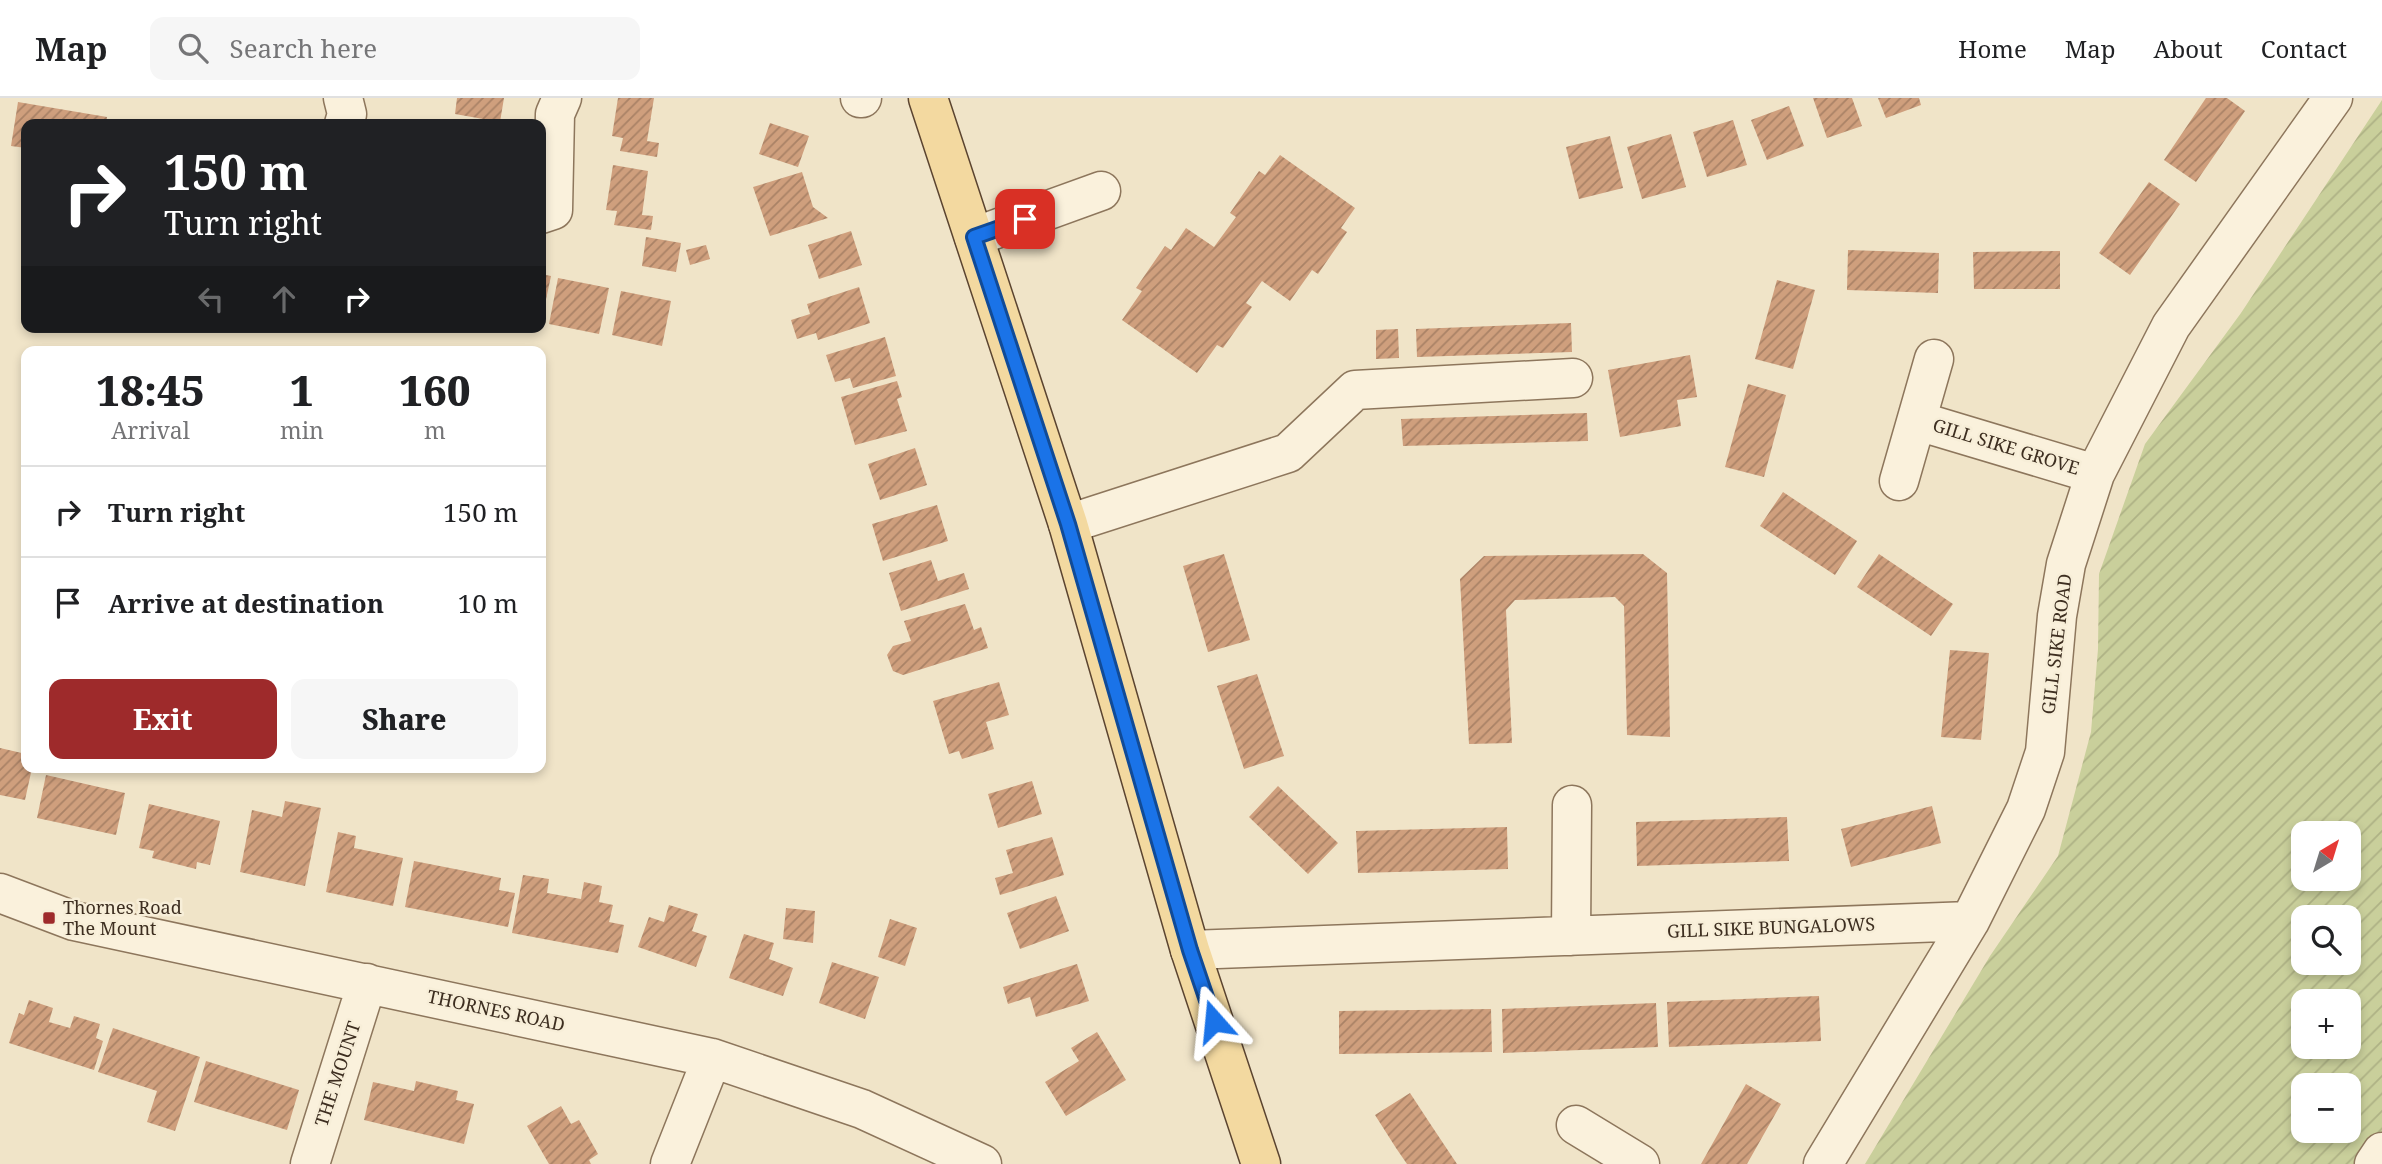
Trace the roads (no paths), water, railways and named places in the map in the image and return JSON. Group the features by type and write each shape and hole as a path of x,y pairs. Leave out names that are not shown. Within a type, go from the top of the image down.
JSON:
{"main road":[{"path":"928,98 1068,524 1190,950 1261,1164"}],"street":[{"path":"343,98 346,119"},
{"path":"546,212 553,210 555,114 562,98"},
{"name":"GILL SIKE ROAD","path":"1823,1164 1970,921 2026,810 2045,752 2057,616 2066,564 2095,474 2171,326 2333,98"},
{"path":"974,237 1101,191"},
{"name":"GILL SIKE GROVE","path":"1899,481 1934,359"},
{"path":"1068,524 1288,453 1355,390 1573,378"},
{"name":"GILL SIKE GROVE","path":"1918,421 2095,474"},
{"path":"1571,936 1572,806"},
{"name":"THORNES ROAD","path":"0,893 74,921 712,1058 862,1109 982,1164"},
{"name":"GILL SIKE BUNGALOWS","path":"1190,950 1970,921"},
{"name":"THE MOUNT","path":"310,1164 367,983"},
{"path":"670,1164 712,1058"},
{"path":"1576,1125 1640,1164"},
{"path":"2375,1164 2382,1152"}],"place":[{"name":"Thornes Road The Mount","path":"49,918"}]}
